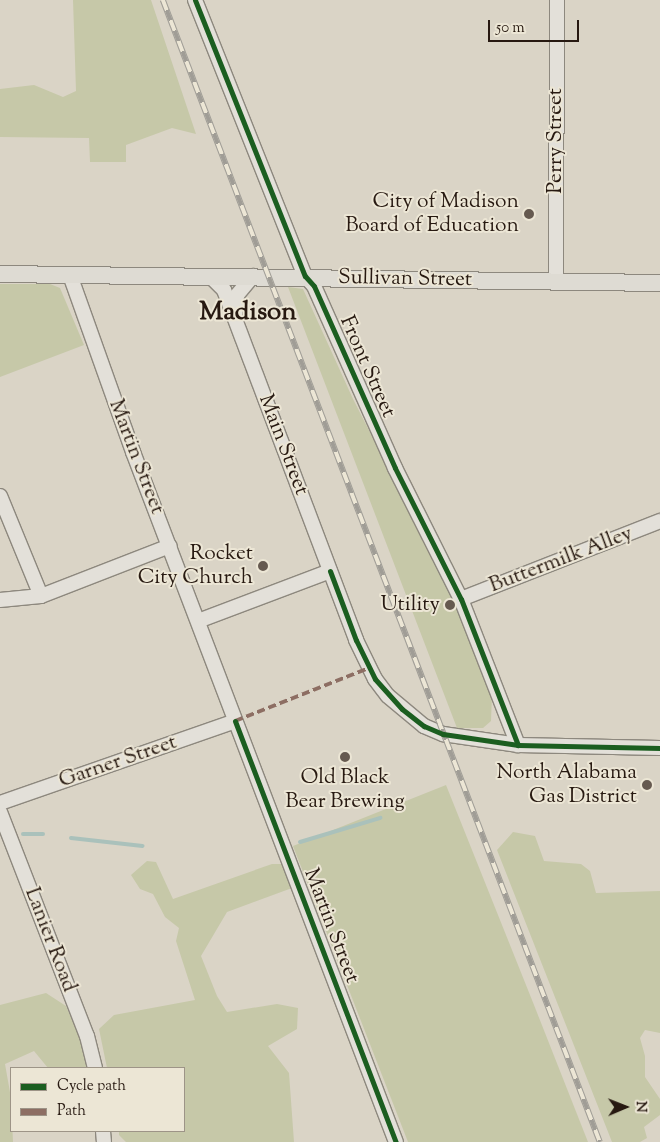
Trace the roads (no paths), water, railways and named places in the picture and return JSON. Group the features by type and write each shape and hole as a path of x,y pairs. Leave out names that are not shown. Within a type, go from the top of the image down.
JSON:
{"main road":[{"name":"Sullivan Street","path":"0,274 305,276 660,283"}],"street":[{"name":"Front Street","path":"195,0 305,276 314,286 395,468 461,599 518,745"},
{"name":"Perry Street","path":"556,0 556,282"},
{"name":"Martin Street","path":"70,275 132,452 170,546 396,1142"},
{"name":"Main Street","path":"210,276 224,290 366,662 388,696 424,726 443,734 518,745 660,748"},
{"path":"236,319 238,295 253,276"},
{"path":"0,496 40,596"},
{"name":"Buttermilk Alley","path":"461,599 660,521"},
{"path":"0,600 40,596 170,546"},
{"path":"198,621 330,571"},
{"name":"Garner Street","path":"0,803 235,721"},
{"name":"Lanier Road","path":"0,812 87,1036 95,1067"}],"waterway":[{"path":"300,842 380,818"},
{"path":"23,834 43,834"},
{"path":"71,838 143,846"}],"railway":[{"path":"163,0 600,1142"}],"place":[{"name":"City of Madison Board of Education","path":"529,214"},
{"name":"Rocket City Church","path":"263,566"},
{"name":"Utility","path":"450,605"},
{"name":"Old Black Bear Brewing","path":"345,757"},
{"name":"North Alabama Gas District","path":"647,785"}],"district":[{"name":"Madison","path":"248,313"}]}
